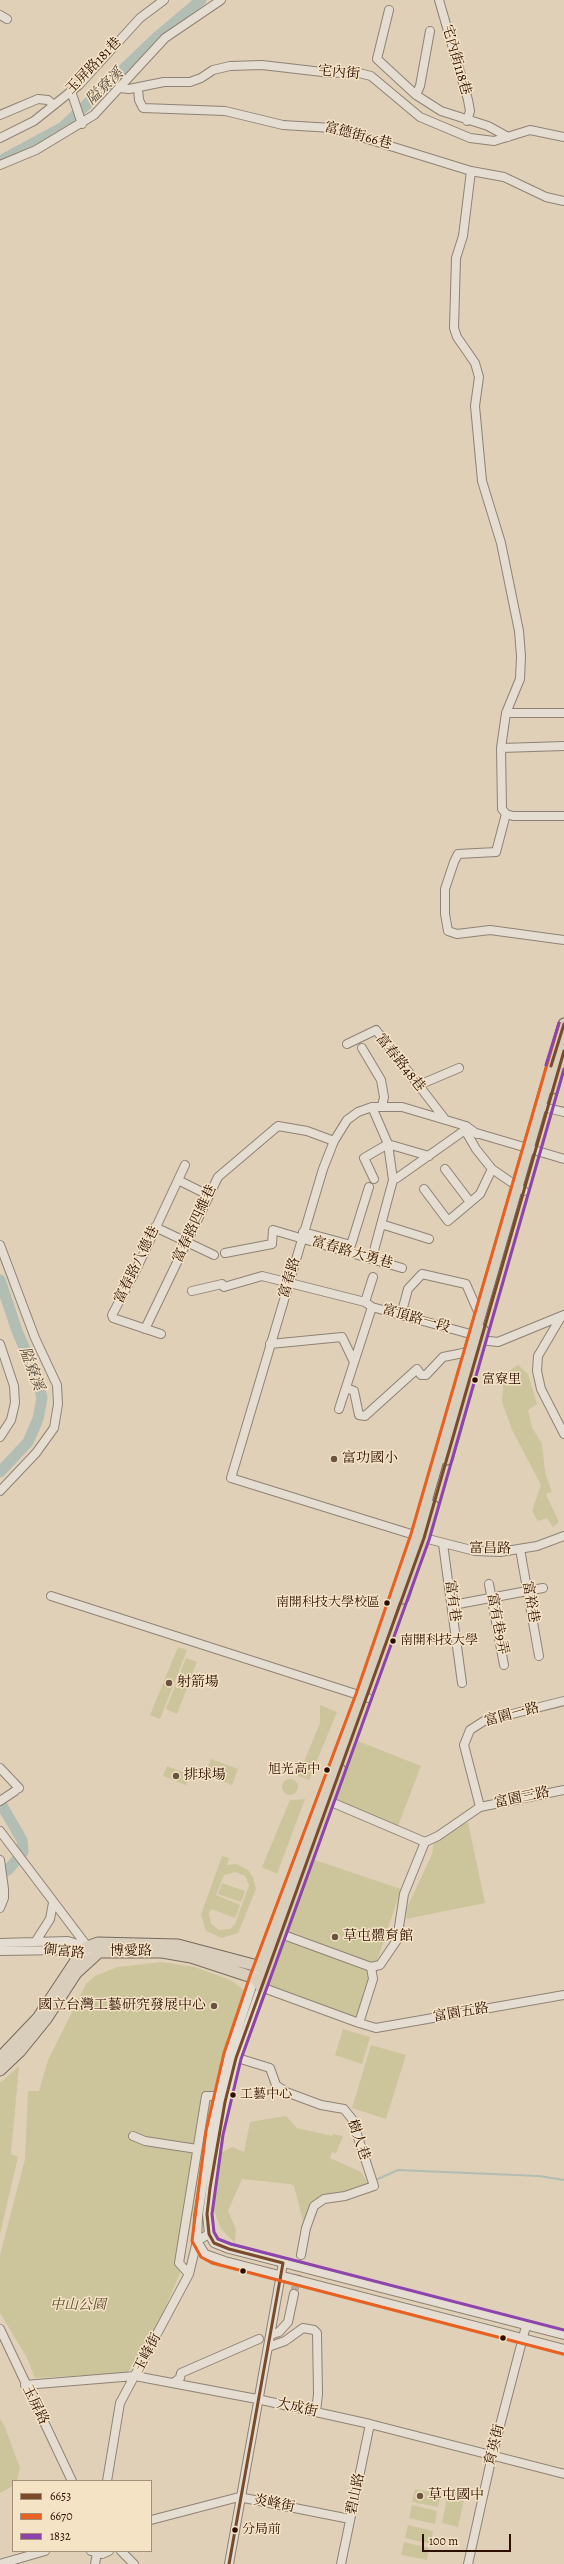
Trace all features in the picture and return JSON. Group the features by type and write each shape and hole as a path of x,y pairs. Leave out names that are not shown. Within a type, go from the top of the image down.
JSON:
{"main road":[{"path":"261,1988 264,1968 365,1697 420,1537 521,1189 564,1024"},
{"path":"532,1149 564,1054"},
{"path":"420,1537 468,1352 477,1337 480,1316 521,1189"},
{"path":"264,1968 281,1934 326,1800"},
{"name":"博愛路","path":"0,2070 20,2051 46,2019 88,1952 108,1942 163,1943 264,1968"},
{"path":"0,2058 38,2018 69,1967 88,1952"},
{"name":"博愛路","path":"88,1952 170,1952 206,1961 254,1978"},
{"path":"254,1978 261,1988"}],"street":[{"name":"玉屏路181巷","path":"0,138 34,121 72,93 140,18 164,0"},
{"path":"0,165 36,150 81,122 120,88 165,38 221,0"},
{"name":"宅內街118巷","path":"439,0 468,100 470,111 467,121"},
{"path":"389,10 377,59 416,95 442,111 467,121 488,126 508,137"},
{"path":"416,95 420,86 430,31"},
{"name":"宅內街","path":"120,88 138,88 164,82 190,82 201,78 213,70 230,66 262,65 330,73 355,72 371,76 420,117 452,132 485,142 530,130 564,137"},
{"name":"富德街66巷","path":"138,88 139,100 143,108 225,111 283,125 332,128 471,170 504,178 546,196 564,201"},
{"path":"72,93 81,122"},
{"path":"0,114 38,99 48,100 54,105"},
{"path":"471,170 463,236 456,258 454,328 457,337 476,363 479,377 475,406 482,481 501,543 519,631 520,678 506,713 502,748 502,808 506,814 513,816 564,816"},
{"path":"506,713 564,713"},
{"path":"502,748 564,746"},
{"path":"506,814 496,852 458,854 454,862 445,889 445,914 448,931 457,934 490,930 564,940"},
{"name":"富春路48巷","path":"347,1044 376,1030 444,1118"},
{"path":"362,1048 381,1080 384,1097 382,1106"},
{"path":"419,1085 459,1068"},
{"name":"富春路","path":"382,1106 564,1159"},
{"path":"372,1107 389,1145 393,1180 372,1258"},
{"name":"富春路","path":"231,1478 302,1235 334,1141 347,1120 358,1112 372,1107 402,1107 444,1118 466,1126 477,1134"},
{"path":"547,1108 564,1112"},
{"name":"富春路四維巷","path":"145,1329 208,1195 218,1177 278,1126 307,1131 334,1141"},
{"path":"397,1178 465,1130 476,1149 492,1169 521,1189"},
{"path":"374,1179 364,1158 389,1145 429,1156"},
{"name":"富春路八德巷","path":"161,1334 113,1318 112,1315 185,1165"},
{"path":"445,1168 470,1202"},
{"path":"424,1189 448,1221 480,1194 492,1169"},
{"path":"178,1180 208,1195"},
{"path":"225,1253 272,1244 273,1230 350,1245 369,1187"},
{"path":"381,1224 429,1239"},
{"path":"155,1227 214,1255"},
{"name":"富春路大勇巷","path":"302,1235 402,1268"},
{"path":"0,1245 35,1338 57,1385 58,1404 54,1428 36,1453 0,1491"},
{"path":"402,1315 408,1289 422,1274 466,1284 480,1316"},
{"name":"富頂路一段","path":"192,1291 222,1284 224,1287 262,1276 368,1304 498,1342 562,1316"},
{"path":"339,1409 354,1362 373,1277"},
{"path":"562,1316 538,1356 537,1371 541,1389 564,1434"},
{"path":"270,1344 342,1337 354,1362"},
{"path":"0,1344 14,1386 15,1403 11,1420 0,1437"},
{"path":"346,1388 354,1391 359,1415 365,1416 417,1369 421,1375 426,1375 443,1358 468,1352"},
{"name":"富昌路","path":"231,1478 443,1544 475,1552 500,1552 537,1546 564,1536"},
{"name":"富有巷","path":"443,1544 453,1605 462,1683"},
{"name":"富裕巷","path":"520,1549 539,1656"},
{"name":"富有巷9弄","path":"489,1584 504,1665"},
{"path":"453,1605 543,1588"},
{"path":"51,1596 365,1697"},
{"name":"富園一路","path":"480,1807 464,1745 470,1730 484,1721 564,1701"},
{"path":"0,1768 17,1790 0,1801"},
{"name":"富園三路","path":"480,1807 564,1790"},
{"path":"326,1800 424,1842"},
{"path":"281,1934 371,1967 380,1965 397,1940 404,1894 424,1842 438,1836 480,1807"},
{"path":"0,1831 88,1952"},
{"path":"0,1860 4,1886 4,1898 0,1908"},
{"path":"0,1951 33,1944 50,1919 53,1903"},
{"name":"御富路","path":"33,1944 68,1941 88,1952"},
{"path":"0,1943 33,1944"},
{"path":"359,2023 374,1978 371,1967"},
{"path":"264,1968 254,1978 222,2096 207,2214 209,2234 214,2243 229,2249 564,2335"},
{"path":"232,2057 261,1988"},
{"name":"富園五路","path":"261,1988 376,2028 564,1995"},
{"name":"樹人巷","path":"232,2057 270,2068 276,2085 286,2092 321,2105 344,2109 352,2118 374,2186 364,2187 351,2194 324,2199 314,2206 306,2228 301,2255"},
{"path":"190,2274 179,2263 206,2096 222,2096"},
{"name":"玉峰街","path":"107,2480 120,2403 190,2274 198,2241 198,2216 222,2096"},
{"path":"133,2136 145,2141 197,2148"},
{"path":"209,2234 198,2241 205,2254 214,2258 564,2349"},
{"path":"229,2564 257,2398 283,2263"},
{"path":"270,2335 279,2332 288,2322 294,2294"},
{"name":"育英街","path":"468,2564 492,2456 524,2339 526,2326"},
{"path":"268,2347 285,2341 303,2328 314,2330 317,2334 318,2394 316,2412"},
{"name":"玉屏路","path":"0,2329 25,2385 72,2480"},
{"path":"173,2383 180,2378 181,2373 259,2339"},
{"name":"大成街","path":"25,2385 135,2376 257,2398 370,2424 564,2474"},
{"name":"碧山路","path":"341,2564 370,2424"},
{"name":"炎峰街","path":"152,2520 240,2497 350,2519"},
{"path":"0,2564 42,2552"},
{"path":"94,2552 95,2564"},
{"path":"122,2552 134,2564"}],"green space":[{"path":"518,1365 528,1374 537,1404 528,1410 532,1427 542,1444 545,1472 552,1492 546,1494 559,1522 553,1527 547,1518 538,1521 532,1511 541,1485 512,1430 502,1402 504,1374"},
{"name":"射箭場","path":"178,1647 187,1650 160,1719 150,1715"},
{"path":"186,1658 197,1662 177,1714 166,1709"},
{"path":"320,1705 337,1712 309,1780 298,1776 320,1723"},
{"path":"358,1741 421,1766 398,1826 335,1801"},
{"path":"211,1759 238,1769 232,1785 205,1774"},
{"name":"排球場","path":"167,1766 190,1775 186,1785 163,1776"},
{"path":"290,1779 296,1781 298,1787 296,1793 290,1795 284,1793 282,1787 284,1781"},
{"path":"305,1799 277,1874 262,1867 290,1800"},
{"path":"468,1822 485,1903 406,1919 407,1908 432,1854 434,1842"},
{"path":"222,1856 229,1858 227,1865 237,1864 248,1870 253,1877 256,1889 238,1933 222,1938 206,1931 201,1915","holes":["236,1872 245,1876 249,1885 235,1924 230,1929 219,1930 211,1924 209,1914 211,1909 235,1918 240,1905 216,1895 224,1875"]},
{"name":"草屯體育館","path":"312,1859 401,1889 358,2018 267,1985"},
{"path":"222,1883 245,1891 241,1902 218,1894"},
{"name":"中山公園","path":"162,1962 195,1967 230,1980 244,1990 217,2079 183,2266 161,2318 145,2348 127,2373 35,2378 27,2358 0,2313 0,2255 25,2159 28,2091 39,2091 48,2060 86,1984 95,1976 117,1967"},
{"path":"343,2029 370,2037 362,2064 335,2055"},
{"path":"371,2045 406,2055 386,2119 352,2108"},
{"path":"19,2066 11,2154 18,2157 0,2234 0,2083"},
{"path":"286,2116 297,2128 332,2136 333,2134 343,2136 336,2153 332,2152 330,2158 361,2172 369,2185 317,2204 305,2229 294,2186 290,2184 242,2179 228,2211 236,2229 235,2243 221,2229 213,2208 222,2152 232,2147 244,2152 250,2122"},
{"path":"0,2419 5,2427 20,2468 17,2480 12,2480 12,2487 0,2493"},
{"path":"415,2489 441,2494 438,2507 412,2502"},
{"path":"448,2493 465,2496 458,2527 442,2523"},
{"path":"412,2505 437,2511 435,2524 409,2518"},
{"path":"408,2525 433,2531 431,2544 405,2538"},
{"path":"404,2542 429,2548 427,2560 401,2555"}],"waterway":[{"name":"隘寮溪","path":"0,161 63,127 156,38 201,0"},
{"name":"隘寮溪","path":"0,1280 17,1331 37,1377 42,1398 38,1419 28,1442 0,1472"},
{"name":"隘寮溪","path":"0,1802 22,1840 23,1852 8,1870 0,1873"},
{"path":"378,2179 398,2170 539,2176 564,2180"}],"tunnel":[{"path":"294,2294 301,2255"}],"transit line":[{"name":"6670","path":"559,1023 411,1534 356,1694 250,1976 224,2053 206,2131 192,2241 201,2257 212,2263 563,2354"},
{"name":"1832","path":"546,1065 559,1023"},
{"name":"6653","path":"551,1066 564,1024"},
{"name":"6653","path":"229,2564 283,2263 229,2249 214,2243 209,2234 207,2214 210,2188 225,2102 236,2058 424,1538 564,1051"},
{"name":"1832","path":"564,1069 429,1540 241,2059 223,2135 212,2214 214,2232 218,2239 231,2244 564,2330"}],"place":[{"name":"富寮里","path":"475,1380"},
{"name":"富功國小","path":"334,1459"},
{"name":"南開科技大學校區","path":"387,1603"},
{"name":"南開科技大學","path":"393,1641"},
{"name":"射箭場","path":"169,1683"},
{"name":"旭光高中","path":"327,1770"},
{"name":"排球場","path":"176,1776"},
{"name":"草屯體育館","path":"335,1937"},
{"name":"國立台灣工藝研究發展中心","path":"214,2006"},
{"name":"工藝中心","path":"233,2095"},
{"name":"草屯國中","path":"420,2496"},
{"name":"分局前","path":"235,2530"}]}
